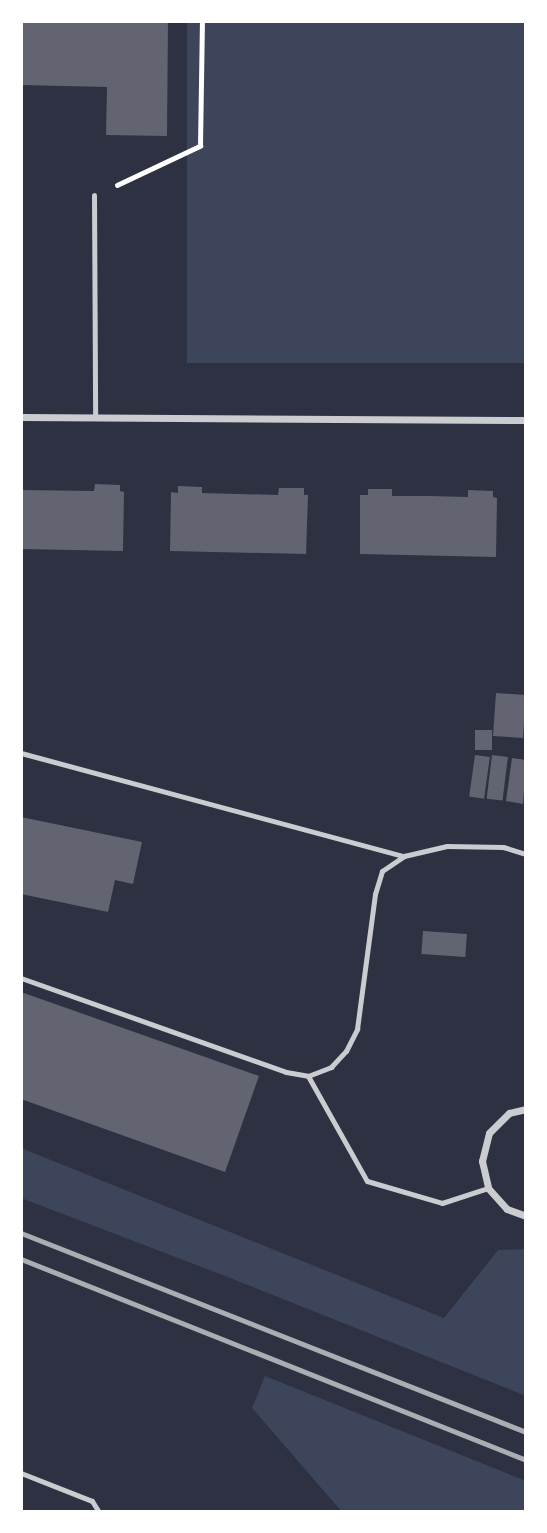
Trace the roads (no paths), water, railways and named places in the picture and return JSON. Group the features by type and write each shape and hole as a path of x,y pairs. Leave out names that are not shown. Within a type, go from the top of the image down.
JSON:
{"street":[{"path":"21,417 526,420"},
{"path":"526,1109 509,1114 489,1133 482,1161 488,1188 507,1209 526,1216"}],"lane":[{"path":"94,195 94,417"},
{"path":"21,753 404,856"},
{"path":"21,978 286,1072 308,1076 331,1067 346,1051 357,1029 375,894 382,871 404,856 447,846 503,847 526,854"},
{"path":"308,1076 367,1181 442,1203 488,1188"},
{"path":"21,1473 92,1501 99,1512"}],"railway":[{"path":"21,1233 526,1432"},
{"path":"21,1259 526,1460"}]}
